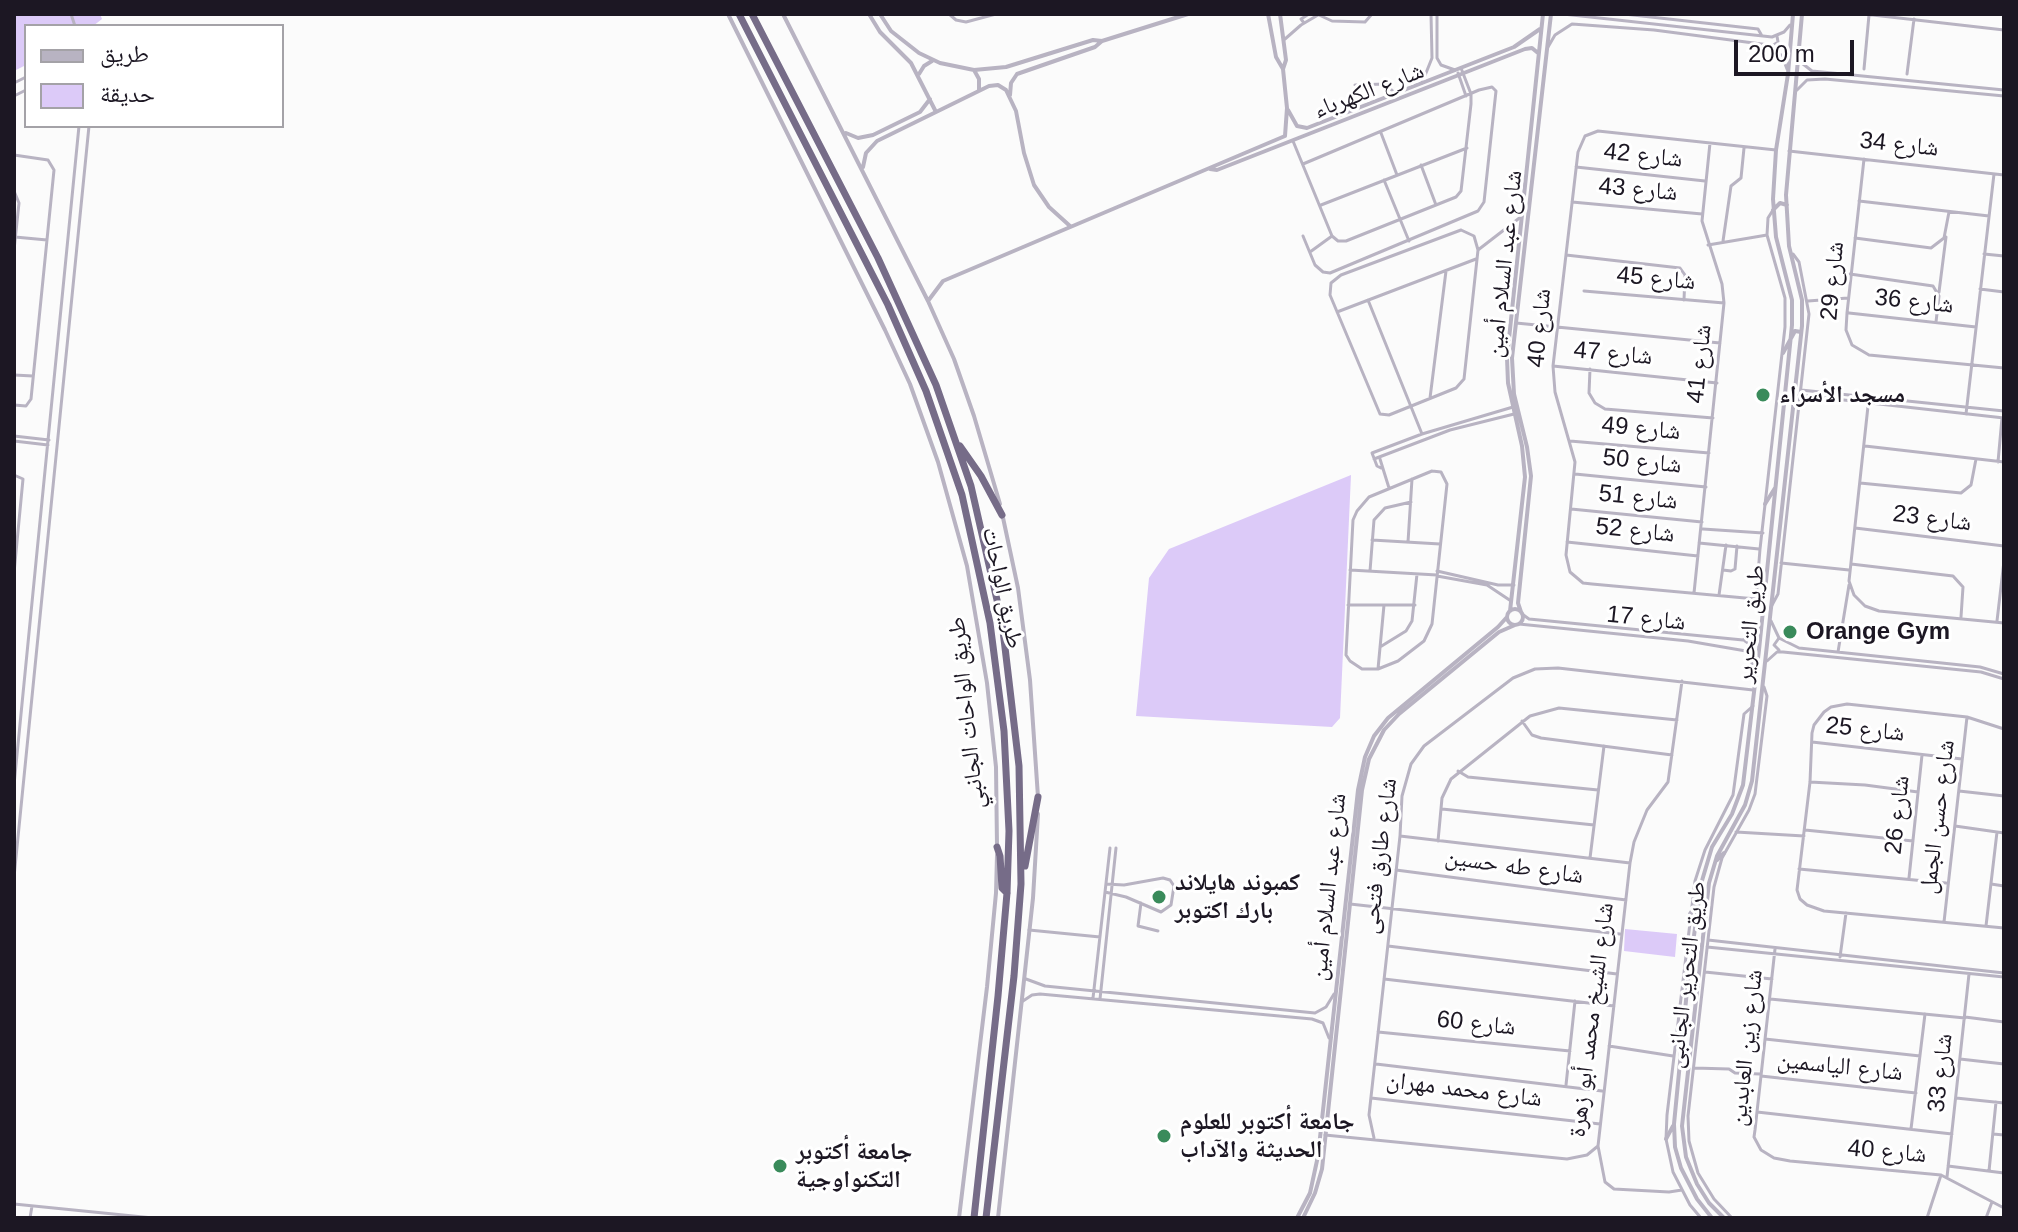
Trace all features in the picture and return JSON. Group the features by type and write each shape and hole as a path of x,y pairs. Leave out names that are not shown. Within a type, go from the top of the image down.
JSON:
{"highway":[{"name":"طريق الواحات","path":"739,14 908,348 962,495 990,623 1001,698 1009,815 1007,893 974,1218"},
{"name":"طريق الواحات","path":"752,14 905,315 936,385 971,486 1008,658 1019,766 1021,884 1014,976 986,1218"},
{"path":"955,438 1002,515"},
{"path":"1021,884 1038,797"},
{"path":"997,847 1002,888 1007,893"},
{"path":"988,1087 993,1091 1000,1090"},
{"path":"986,1107 993,1104 998,1107"}],"street":[{"name":"طريق الواحات الجانبي","path":"728,14 910,384 938,462 967,566 987,683 996,767 997,847 987,987 959,1218"},
{"path":"783,14 928,301 954,359 1002,515 1018,588 1030,680 1038,839 998,1218"},
{"path":"869,14 880,32 908,58 936,112"},
{"path":"880,14 903,42 935,61 974,70 1006,67 1093,40 1102,41"},
{"path":"949,14 956,20 966,22 996,14"},
{"path":"1162,14 1168,20"},
{"path":"1070,226 1049,207 1034,185 1011,98 1011,83 1017,74 1095,47 1102,41 1188,14"},
{"path":"1268,14 1276,57 1283,69"},
{"path":"1280,14 1286,60 1283,69 1287,108"},
{"path":"1283,41 1309,14"},
{"path":"1302,21 1320,14 1332,21 1365,22 1372,14"},
{"path":"1421,90 1431,60 1434,14"},
{"path":"1434,14 1438,61"},
{"name":"شارع عبد السلام أمين","path":"1521,257 1522,216 1543,14"},
{"name":"شارع عبد السلام أمين","path":"1526,512 1525,467 1507,370 1551,14"},
{"path":"1566,14 1572,24"},
{"path":"1566,14 1762,36 1777,36 1792,22"},
{"path":"1624,14 1758,29 1762,36"},
{"name":"طريق التحرير","path":"1712,1218 1693,1192 1681,1168 1675,1147 1674,1124 1699,902 1708,856 1740,795 1753,706 1792,336 1790,285 1776,237 1773,183 1793,14"},
{"name":"طريق التحرير","path":"1724,1218 1705,1197 1689,1167 1682,1136 1684,1098 1715,861 1748,799 1778,563 1791,426 1801,364 1803,317 1790,251 1787,185 1802,14"},
{"path":"1864,69 1867,14 2004,30"},
{"path":"1907,74 1914,19"},
{"path":"1548,47 1560,30 1572,24 1654,30 1772,46 1782,56 1788,74"},
{"name":"شارع الكهرباء","path":"1515,50 1542,28"},
{"path":"1772,46 1778,42 1777,36"},
{"path":"898,49 903,42"},
{"name":"شارع الكهرباء","path":"1287,108 1297,126 1307,128 1515,50 1532,48 1539,54"},
{"path":"1798,54 1803,64 1812,71 2004,90"},
{"path":"1293,141 1332,236 1338,241 1346,241 1460,194 1467,148 1468,92 1459,71 1431,60"},
{"path":"919,76 924,66 935,61"},
{"path":"974,70 979,79 979,90"},
{"path":"1876,77 1877,70"},
{"name":"شارع الكهرباء","path":"1210,169 1217,170 1293,141 1421,90 1459,71"},
{"path":"1811,79 1807,75 1812,71"},
{"path":"1932,82 1933,76"},
{"path":"1795,93 1811,79 2004,96"},
{"path":"1355,85 1385,84 1395,93"},
{"path":"862,168 866,153 874,144 979,90 998,85 1011,98"},
{"path":"1303,164 1468,92 1490,87 1495,88 1497,93 1483,204 1469,216 1333,272 1317,268 1303,236"},
{"path":"1535,90 1539,94 1543,91"},
{"path":"843,131 853,137 868,137 917,114 930,99"},
{"name":"شارع الكهرباء","path":"928,301 943,281 1279,140 1287,131 1287,108"},
{"path":"1532,118 1536,115 1539,119"},
{"path":"23,785 14,784 80,128"},
{"path":"14,877 89,128"},
{"name":"شارع 40","path":"1756,599 1583,583 1576,579 1566,564 1575,474 1570,441 1555,392 1553,366 1581,141 1598,131 1776,150"},
{"path":"1381,132 1397,175"},
{"path":"70,141 78,141"},
{"name":"شارع 41","path":"1694,593 1724,303 1722,284 1708,245 1702,214 1710,143"},
{"path":"1723,241 1731,186 1741,178 1744,147"},
{"path":"1320,206 1467,148"},
{"name":"شارع 34","path":"1789,151 2004,175"},
{"path":"14,155 48,160 53,166 30,403 26,406 14,405"},
{"name":"شارع 29","path":"1864,159 1848,298 1849,340 1864,354 2004,368"},
{"path":"1421,165 1436,205"},
{"name":"شارع 42","path":"1576,167 1705,181"},
{"path":"1966,414 1994,174"},
{"path":"1384,180 1409,241"},
{"path":"1773,183 1780,187 1787,185"},
{"path":"14,191 19,203 14,250"},
{"path":"1859,201 1989,216"},
{"name":"شارع 43","path":"1572,202 1702,214"},
{"path":"1762,611 1756,599 1783,353 1785,298 1767,235 1768,218 1780,203 1787,205"},
{"path":"1936,322 1949,211"},
{"path":"1478,250 1522,216"},
{"path":"1453,231 1468,232 1474,236 1478,250 1464,379 1456,388 1411,406 1384,415 1377,411 1337,312 1330,288 1335,278 1453,231"},
{"path":"1855,238 1931,248 1941,242 1946,233"},
{"path":"1708,245 1767,235"},
{"path":"1310,252 1332,236"},
{"path":"15,237 47,240"},
{"path":"1778,563 1808,327 1807,301 1799,262 1790,251"},
{"path":"1984,254 2004,256"},
{"path":"1566,255 1676,267 1685,275 1684,300"},
{"path":"1337,312 1477,259"},
{"path":"1430,398 1446,271"},
{"path":"1850,274 1930,284 1939,292"},
{"name":"شارع عبد السلام أمين","path":"1510,611 1530,466 1511,370 1518,276"},
{"path":"1780,278 1790,285"},
{"path":"1980,289 2004,292"},
{"name":"شارع 45","path":"1584,291 1724,303"},
{"path":"1807,301 1848,298"},
{"path":"1368,300 1422,434"},
{"name":"شارع 36","path":"1847,313 1976,327"},
{"path":"1793,316 1803,317"},
{"path":"1516,323 1721,343"},
{"path":"1783,353 1792,336 1797,331 1802,334"},
{"name":"شارع 47","path":"1553,366 1717,383"},
{"path":"1590,369 1589,393 1595,403 1605,409 1713,418"},
{"path":"14,375 33,376"},
{"path":"53,390 63,390"},
{"path":"1800,392 2004,411"},
{"path":"1800,392 2003,418 1998,462"},
{"path":"1838,652 1869,397"},
{"path":"52,406 57,405 61,409"},
{"path":"1377,456 1422,434 1513,407"},
{"path":"1777,413 1783,423"},
{"path":"1377,456 1450,430 1514,414"},
{"path":"1791,426 1797,418"},
{"path":"14,439 48,442"},
{"name":"شارع 49","path":"1570,441 1709,453"},
{"path":"1864,446 2004,462"},
{"path":"1377,456 1389,488"},
{"path":"1860,483 1961,493 1971,485 1976,459"},
{"path":"1436,471 1447,479 1434,615 1429,633 1405,656 1378,669 1355,666 1346,655 1353,520 1369,497 1389,488 1436,471"},
{"name":"شارع 50","path":"1575,474 1706,487"},
{"path":"14,475 20,476 23,482 14,573"},
{"path":"1408,542 1412,479"},
{"path":"1765,504 1776,486"},
{"path":"1783,499 1787,508"},
{"path":"1370,571 1374,520 1378,513 1392,505 1411,502"},
{"name":"شارع 51","path":"1571,509 1702,522"},
{"name":"شارع عبد السلام أمين","path":"1522,613 1518,603 1524,522"},
{"name":"شارع 23","path":"1855,528 2004,546"},
{"path":"1701,529 1763,533"},
{"path":"39,537 47,538"},
{"path":"1372,540 1440,544"},
{"name":"شارع 52","path":"1567,542 1698,556"},
{"path":"1699,543 1760,549"},
{"path":"1719,595 1726,545"},
{"path":"1723,570 1735,569 1737,546"},
{"path":"1769,549 1778,548"},
{"path":"37,551 42,549 46,552"},
{"path":"1997,622 2004,561"},
{"path":"1768,564 1850,570"},
{"path":"1851,564 1953,576 1963,587 1961,619"},
{"path":"1350,570 1437,574 1514,585"},
{"path":"1380,647 1410,626 1417,574"},
{"path":"1849,581 1854,595 1871,609 2004,623"},
{"path":"1480,582 1512,602"},
{"path":"1348,605 1415,605"},
{"path":"1378,669 1384,605"},
{"path":"1514,609 1522,613 1517,624 1509,622 1507,617 1510,611 1514,609"},
{"name":"شارع 17","path":"1522,613 1529,619 1743,640"},
{"name":"شارع عبد السلام أمين","path":"1300,1218 1313,1181 1362,790 1373,749 1391,721 1507,617"},
{"path":"1770,617 1779,638 1799,648 1980,667 2004,676"},
{"name":"شارع عبد السلام أمين","path":"1444,673 1503,629 1517,624"},
{"name":"شارع 17","path":"1517,624 1688,641 1746,651"},
{"path":"1756,672 1746,651 1751,645 1743,640 1761,626"},
{"path":"1779,638 1775,647 1783,652"},
{"path":"1765,664 1773,654 1783,652 2004,676"},
{"name":"شارع طارق فتحى","path":"1374,1138 1369,1123 1371,1098 1404,785 1417,754 1513,678 1535,669 1558,668 1754,690"},
{"name":"شارع الشيخ محمد أبو زهرة","path":"1325,1135 1567,1159 1587,1155 1598,1146 1630,863 1634,842 1647,810 1668,782 1682,681"},
{"name":"طريق التحرير الجانبى","path":"1732,1218 1714,1199 1698,1173 1691,1153 1688,1124 1714,887 1724,853 1749,810 1757,785 1767,696 1762,686"},
{"path":"2004,729 1967,717 1839,705 1824,712 1814,725 1797,890 1800,899 1807,905 1824,911 2004,928"},
{"name":"طريق التحرير الجانبى","path":"1701,1218 1673,1172 1666,1139 1674,1056 1690,914 1701,860 1733,795 1744,714 1753,706"},
{"path":"1438,841 1446,788 1458,771 1539,711 1559,708 1677,720"},
{"name":"شارع حسن الجمل","path":"1944,922 1967,717"},
{"path":"1522,721 1532,735 1541,738 1672,755"},
{"path":"1750,730 1757,730"},
{"path":"1748,743 1753,741 1756,745"},
{"name":"شارع 25","path":"1812,742 1962,759"},
{"path":"1590,859 1604,746"},
{"name":"شارع 26","path":"1909,879 1922,755"},
{"path":"16,762 25,762"},
{"path":"1458,771 1468,777 1598,790"},
{"path":"1810,782 1918,792"},
{"path":"1959,791 2004,796"},
{"path":"1442,809 1594,825"},
{"path":"1955,826 2004,833"},
{"path":"1736,832 1805,833 1913,841"},
{"path":"1986,926 1997,832"},
{"path":"1400,836 1630,863"},
{"path":"1093,998 1110,848"},
{"path":"1100,999 1116,848"},
{"path":"1715,861 1724,853"},
{"path":"1799,869 1948,883"},
{"name":"شارع طه حسين","path":"1396,870 1626,900"},
{"path":"1105,892 1123,896 1157,911 1166,911 1171,905 1172,883 1163,878 1124,885 1106,884"},
{"path":"1991,884 2004,886"},
{"path":"1123,896 1124,885"},
{"path":"1690,914 1699,902"},
{"path":"1141,903 1138,926 1158,931"},
{"path":"1348,903 1622,934"},
{"name":"شارع عبد السلام أمين","path":"1300,1218 1319,1181 1348,903"},
{"path":"1840,959 1846,913"},
{"path":"1706,914 1710,921"},
{"path":"1029,930 1100,937"},
{"path":"1708,940 1840,959 2004,975"},
{"path":"1388,946 1617,974"},
{"path":"1707,947 1774,951"},
{"name":"شارع زين العابدين","path":"1761,1150 1754,1137 1774,951"},
{"path":"1697,981 1705,972 1772,979"},
{"name":"شارع 33","path":"1947,1179 1969,972"},
{"path":"1684,973 1688,980"},
{"path":"1024,978 1038,985 1320,1012 1328,1006 1336,991"},
{"path":"1384,979 1614,1006"},
{"path":"1020,1003 1038,994 1319,1021 1326,1027 1330,1042"},
{"path":"1770,999 2004,1022"},
{"path":"1566,1085 1575,1001"},
{"path":"1319,1021 1322,1017 1320,1012"},
{"path":"1911,1130 1925,1014"},
{"name":"شارع 60","path":"1378,1032 1570,1051"},
{"path":"1765,1039 1920,1056"},
{"path":"1609,1046 1674,1056"},
{"path":"1960,1059 2004,1064"},
{"path":"1375,1064 1602,1091"},
{"name":"شارع الياسمين","path":"1694,1068 1729,1069 1735,1073 1916,1093"},
{"path":"1678,1084 1686,1084"},
{"path":"1677,1097 1682,1095 1684,1098"},
{"name":"شارع محمد مهران","path":"1371,1098 1600,1124"},
{"path":"1956,1098 2004,1103"},
{"path":"1989,1171 1996,1102"},
{"path":"1757,1112 1952,1134"},
{"path":"1683,1114 1688,1124"},
{"path":"1666,1139 1674,1124"},
{"path":"1993,1134 2004,1135"},
{"path":"1598,1146 1603,1176 1609,1186 1620,1190 1682,1190"},
{"name":"شارع 40","path":"1761,1150 1774,1158 1790,1161 1941,1175 2004,1208"},
{"path":"1948,1166 2004,1173"},
{"path":"1927,1218 1941,1175"},
{"path":"1986,1218 1992,1202"},
{"path":"14,1204 153,1218"},
{"path":"30,1218 32,1206"}],"green space":[{"path":"14,14 100,14 102,19 96,24 24,24 24,66 14,71"},
{"path":"1351,475 1340,718 1332,727 1136,716 1149,578 1169,549"},
{"path":"1625,929 1677,934 1675,957 1624,951"}],"place":[{"name":"مسجد الأسراء","path":"1763,395"},
{"name":"Orange Gym","path":"1790,632"},
{"name":"كمبوند هايلاند بارك اكتوبر","path":"1159,897"},
{"name":"جامعة أكتوبر للعلوم الحديثة والآداب","path":"1164,1136"},
{"name":"جامعة أكتوبر التكنواوجية","path":"780,1166"}]}
